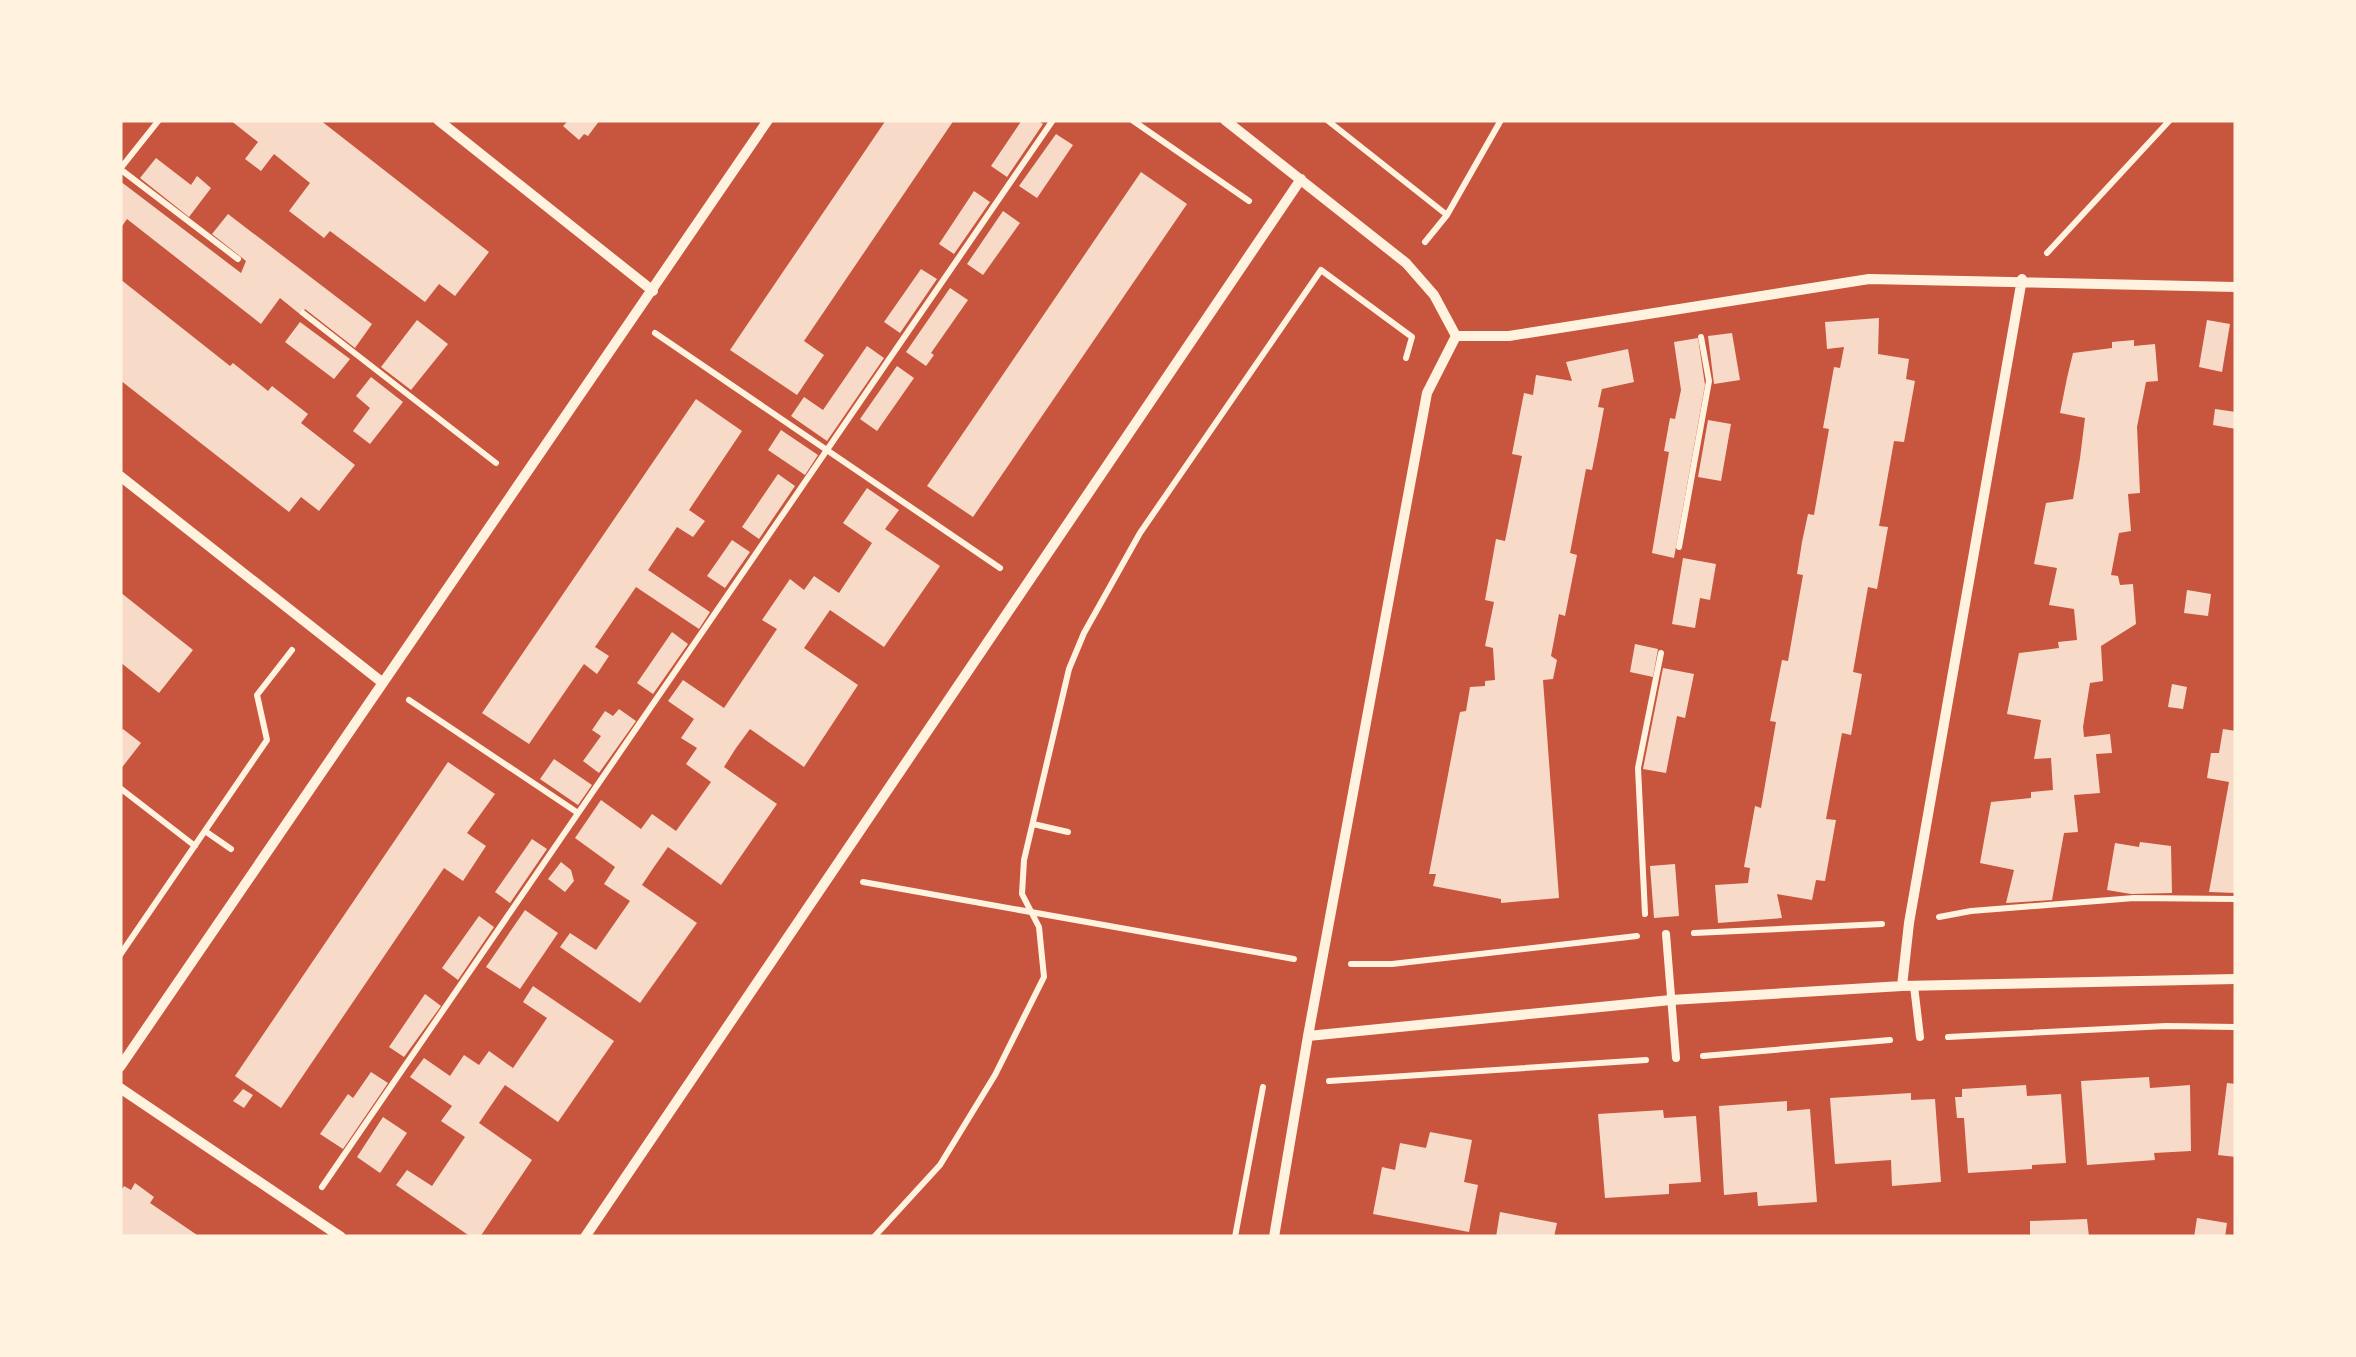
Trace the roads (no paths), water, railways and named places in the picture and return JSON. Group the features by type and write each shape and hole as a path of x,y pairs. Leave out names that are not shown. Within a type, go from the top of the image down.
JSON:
{"street":[{"path":"438,120 654,291"},
{"path":"120,1067 768,120"},
{"path":"1225,120 1406,264 1434,295 1456,336"},
{"path":"586,1237 1301,179"},
{"path":"1456,336 1508,336 1870,278 2236,287"},
{"path":"1908,986 1909,923 2022,280"},
{"path":"1274,1237 1320,964 1427,392 1456,336"},
{"path":"120,476 383,683"},
{"path":"1308,1036 1671,1000 1908,986 2236,978"},
{"path":"120,1088 341,1237"}],"lane":[{"path":"1666,934 1676,1058"},
{"path":"1908,986 1920,1037"}]}
